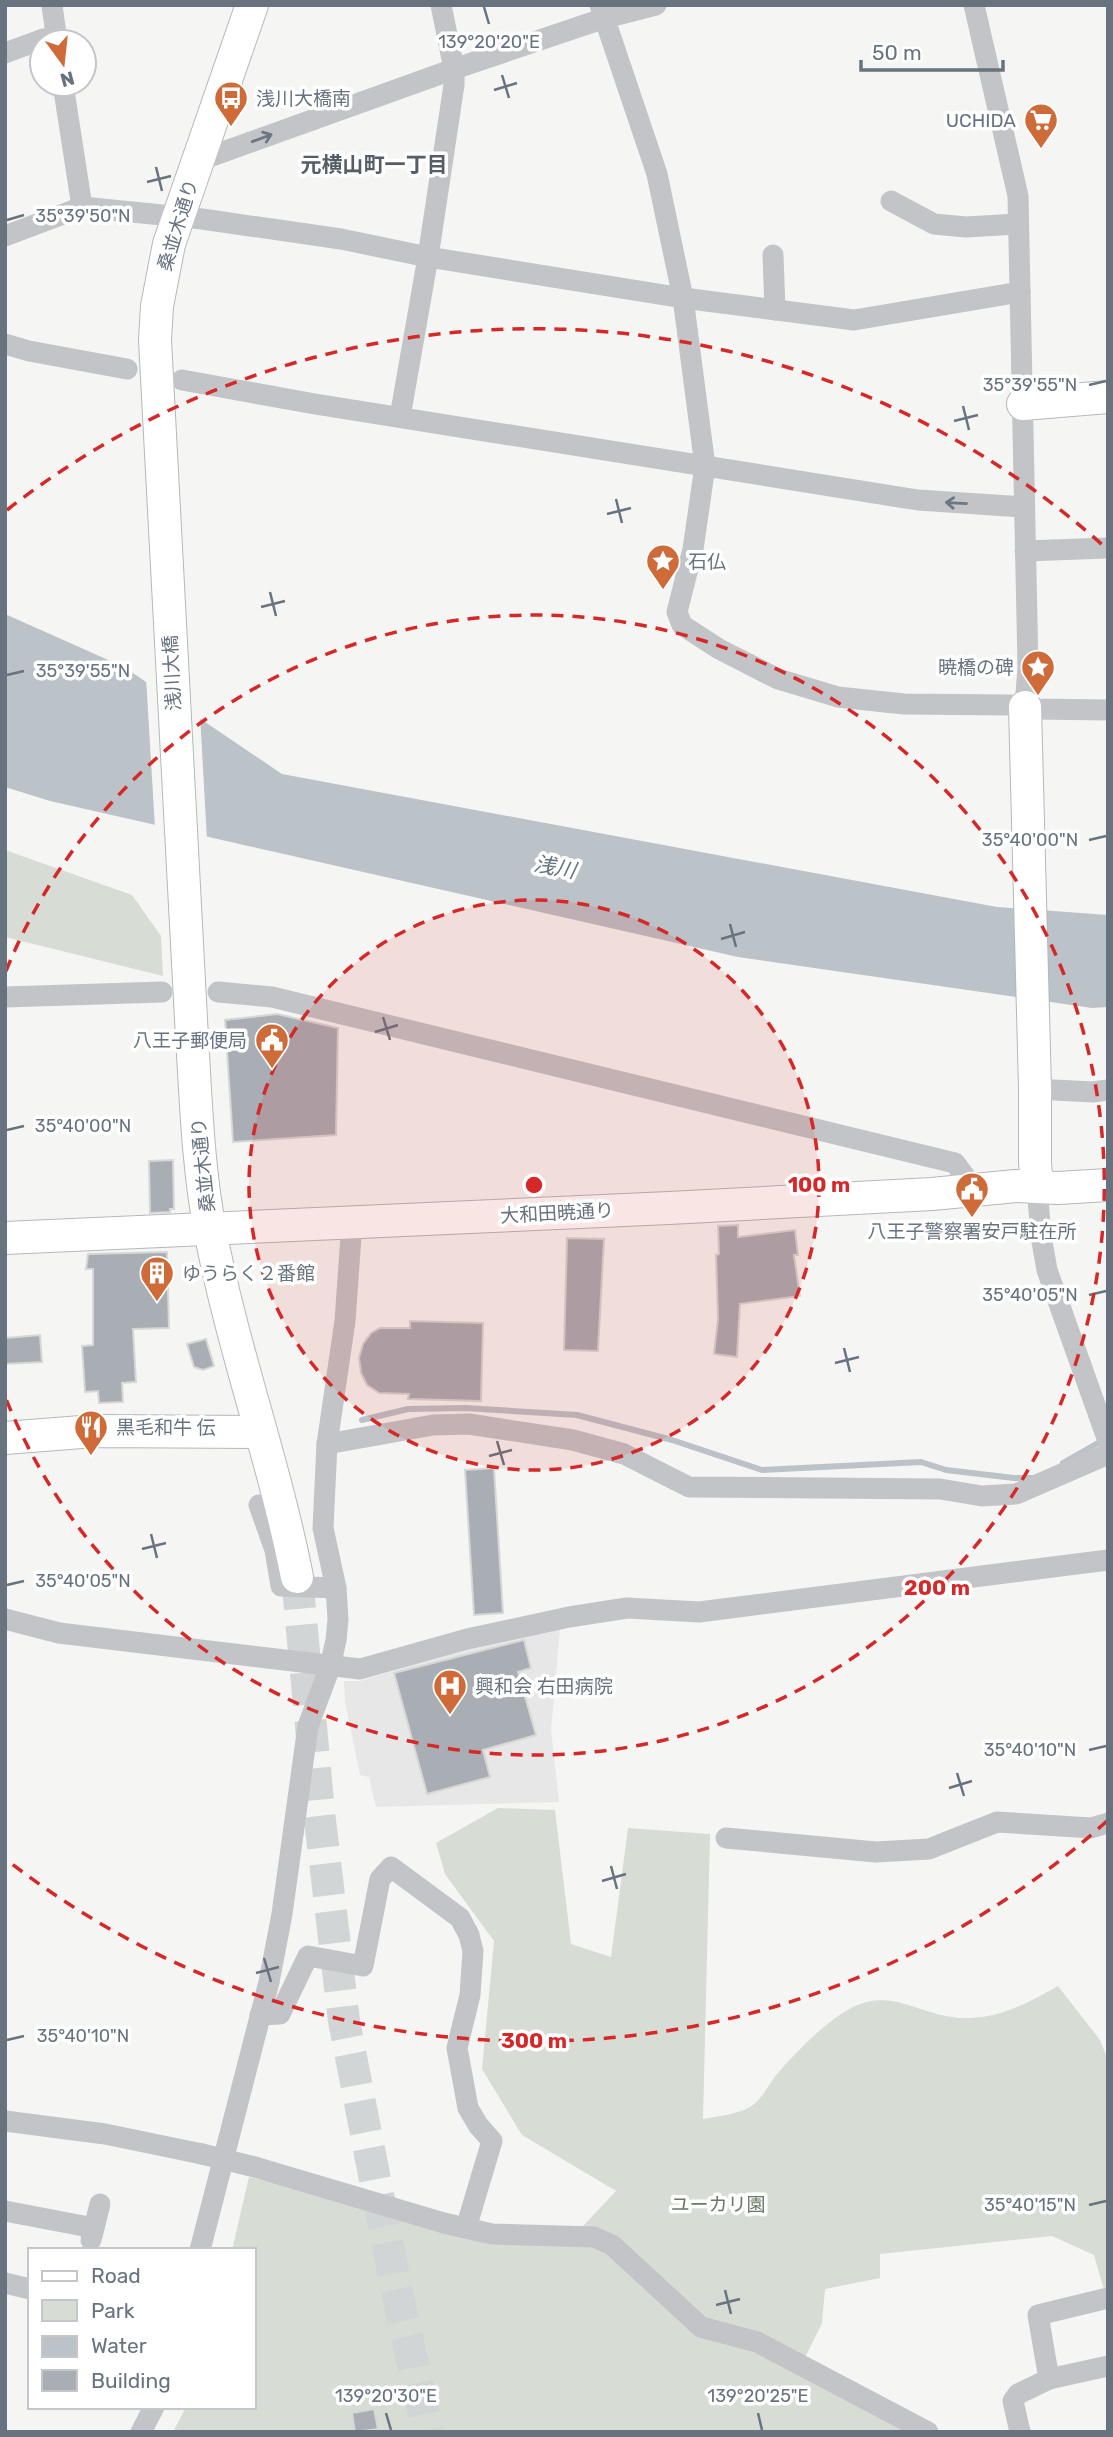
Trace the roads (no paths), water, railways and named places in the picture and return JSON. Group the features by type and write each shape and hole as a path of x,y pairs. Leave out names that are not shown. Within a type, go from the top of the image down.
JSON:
{"street":[{"path":"52,5 55,28"},
{"name":"桑並木通り","path":"160,453 155,340 162,274 178,216 253,5"},
{"path":"400,417 454,85 454,69 441,5"},
{"path":"198,161 454,69 602,12 656,5"},
{"path":"974,5 1018,196 1028,667 1025,715 1035,1162 1041,1236 1047,1270 1108,1441"},
{"path":"602,12 657,174 682,298 705,466 693,549 677,612 679,621 689,631 719,649 778,679 818,693 904,704 1009,705 1025,715 1108,710"},
{"path":"5,53 28,45"},
{"path":"65,98 82,207"},
{"path":"891,201 934,225 966,227 1018,224"},
{"path":"5,236 82,207 178,216 341,239 428,257 682,298 854,320 1020,292"},
{"path":"773,255 775,310"},
{"path":"5,344 127,369"},
{"path":"182,380 314,404 918,500 1024,507"},
{"path":"1023,404 1108,397"},
{"name":"浅川大橋","path":"160,453 184,892"},
{"path":"1025,551 1108,548"},
{"name":"桑並木通り","path":"184,892 198,1139 210,1228 230,1323 261,1432 297,1577"},
{"path":"5,997 162,992"},
{"path":"218,992 272,997 955,1163 964,1175 966,1189"},
{"path":"1035,1081 1093,1092 1108,1090"},
{"name":"大和田暁通り","path":"5,1238 920,1195 966,1189 1108,1185"},
{"path":"201,2248 260,2015 282,1914 308,1726 330,1667 336,1640 336,1588 323,1528 327,1444 345,1321 352,1222"},
{"path":"327,1444 433,1425 469,1424 573,1440 624,1454 689,1487 940,1489 982,1496 1016,1494 1108,1454"},
{"path":"5,1438 94,1431 261,1432"},
{"path":"259,1505 275,1550 281,1586 336,1588"},
{"path":"5,1619 59,1633 360,1669 400,1660 467,1639 569,1616 628,1608 699,1612 1108,1560"},
{"path":"726,1838 876,1852 929,1849 997,1822 1091,1828 1108,1824"},
{"path":"260,2015 280,2014 308,1956 363,1966 380,1879 391,1867 460,1919 469,1935 473,1951 470,1995 457,2049 468,2108 492,2141 466,2228"},
{"path":"5,2121 105,2134 202,2154 444,2223 492,2234 594,2238 612,2245 701,2327 757,2342 928,2432"},
{"path":"5,2211 92,2235 100,2204"},
{"path":"5,2283 28,2289"},
{"path":"1049,2379 1038,2315 1108,2298"},
{"path":"1020,2432 1013,2401 1018,2394 1049,2379 1108,2366"},
{"path":"141,2432 153,2409"}],"water":[{"name":"浅川","path":"5,614 124,667 282,774 997,907 1108,915 1108,1007 1092,1008 738,957 50,801 5,787"}],"waterway":[{"path":"362,1420 408,1409 466,1408 577,1415 672,1440 762,1470 921,1462 946,1470 1031,1478"},
{"path":"1063,1463 1098,1443"}],"tunnel":[{"path":"297,1577 319,1812 344,2021 396,2287 428,2432"}],"place":[{"name":"浅川大橋南","path":"231,128"},
{"name":"UCHIDA","path":"1041,150"},
{"name":"石仏","path":"663,591"},
{"name":"暁橋の碑","path":"1038,697"},
{"name":"八王子郵便局","path":"272,1070"},
{"name":"八王子警察署安戸駐在所","path":"972,1219"},
{"name":"ゆうらく２番館","path":"157,1303"},
{"name":"黒毛和牛 伝","path":"91,1457"},
{"name":"興和会 右田病院","path":"450,1716"}],"district":[{"name":"元横山町一丁目","path":"374,164"}],"park label":[{"name":"ユーカリ園","path":"718,2204"}]}
